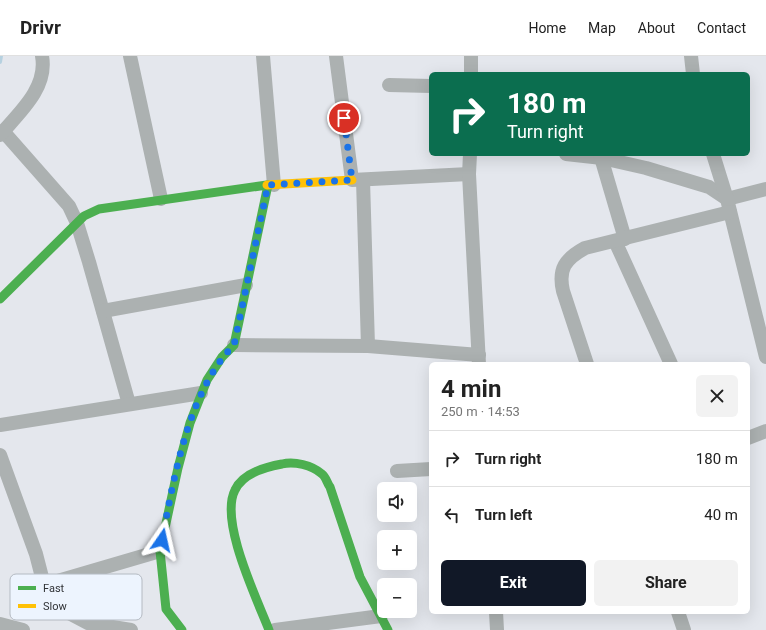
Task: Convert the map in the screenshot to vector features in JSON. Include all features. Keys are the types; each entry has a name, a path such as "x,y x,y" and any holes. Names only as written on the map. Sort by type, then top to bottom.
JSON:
{"street":[{"path":"42,56 43,72 41,81 24,108 2,133 69,206 77,223 129,404"},
{"path":"130,56 161,199"},
{"path":"182,630 166,608 162,593 160,551 178,468 190,423 201,393 222,357 234,345 246,285 271,185 263,56"},
{"path":"336,56 357,180 368,346"},
{"path":"471,56 471,72"},
{"path":"691,56 694,72"},
{"path":"388,85 429,86"},
{"path":"234,345 368,346 479,359 469,174 470,156"},
{"path":"670,362 620,240 601,156 708,187 729,206"},
{"path":"714,156 729,206 766,357"},
{"path":"0,299 84,216 106,206 271,185 469,174"},
{"path":"586,362 560,279 567,261 585,248 620,240 729,206 766,189"},
{"path":"103,312 246,285"},
{"path":"0,425 201,393"},
{"path":"750,437 766,431"},
{"path":"0,455 36,554 41,574"},
{"path":"269,630 234,534 230,510 234,491 243,478 274,465 291,463 308,466 322,474 330,487 360,577 377,609"},
{"path":"397,471 429,469"},
{"path":"82,574 160,551"},
{"path":"496,614 497,630"},
{"path":"679,614 684,630"},
{"path":"275,630 377,617"},
{"path":"382,618 388,630"},
{"path":"74,620 84,627 131,630"},
{"path":"0,624 23,630"}],"waterway":[{"path":"0,62 1,56"}],"traffic: fast":[{"path":"0,299 84,216 99,209 267,185"},
{"path":"182,630 166,609 160,551 178,468 190,423 207,380 222,357 234,345 268,185"},
{"path":"269,630 242,560 232,521 231,504 235,490 243,479 255,472 287,463 303,464 318,471 325,478 330,487 360,577 388,630"}],"traffic: slow":[{"path":"267,185 352,180"}],"route":[{"path":"162,540 178,468 190,423 201,393 207,380 222,357 234,345 268,185 352,180 344,118"}]}
